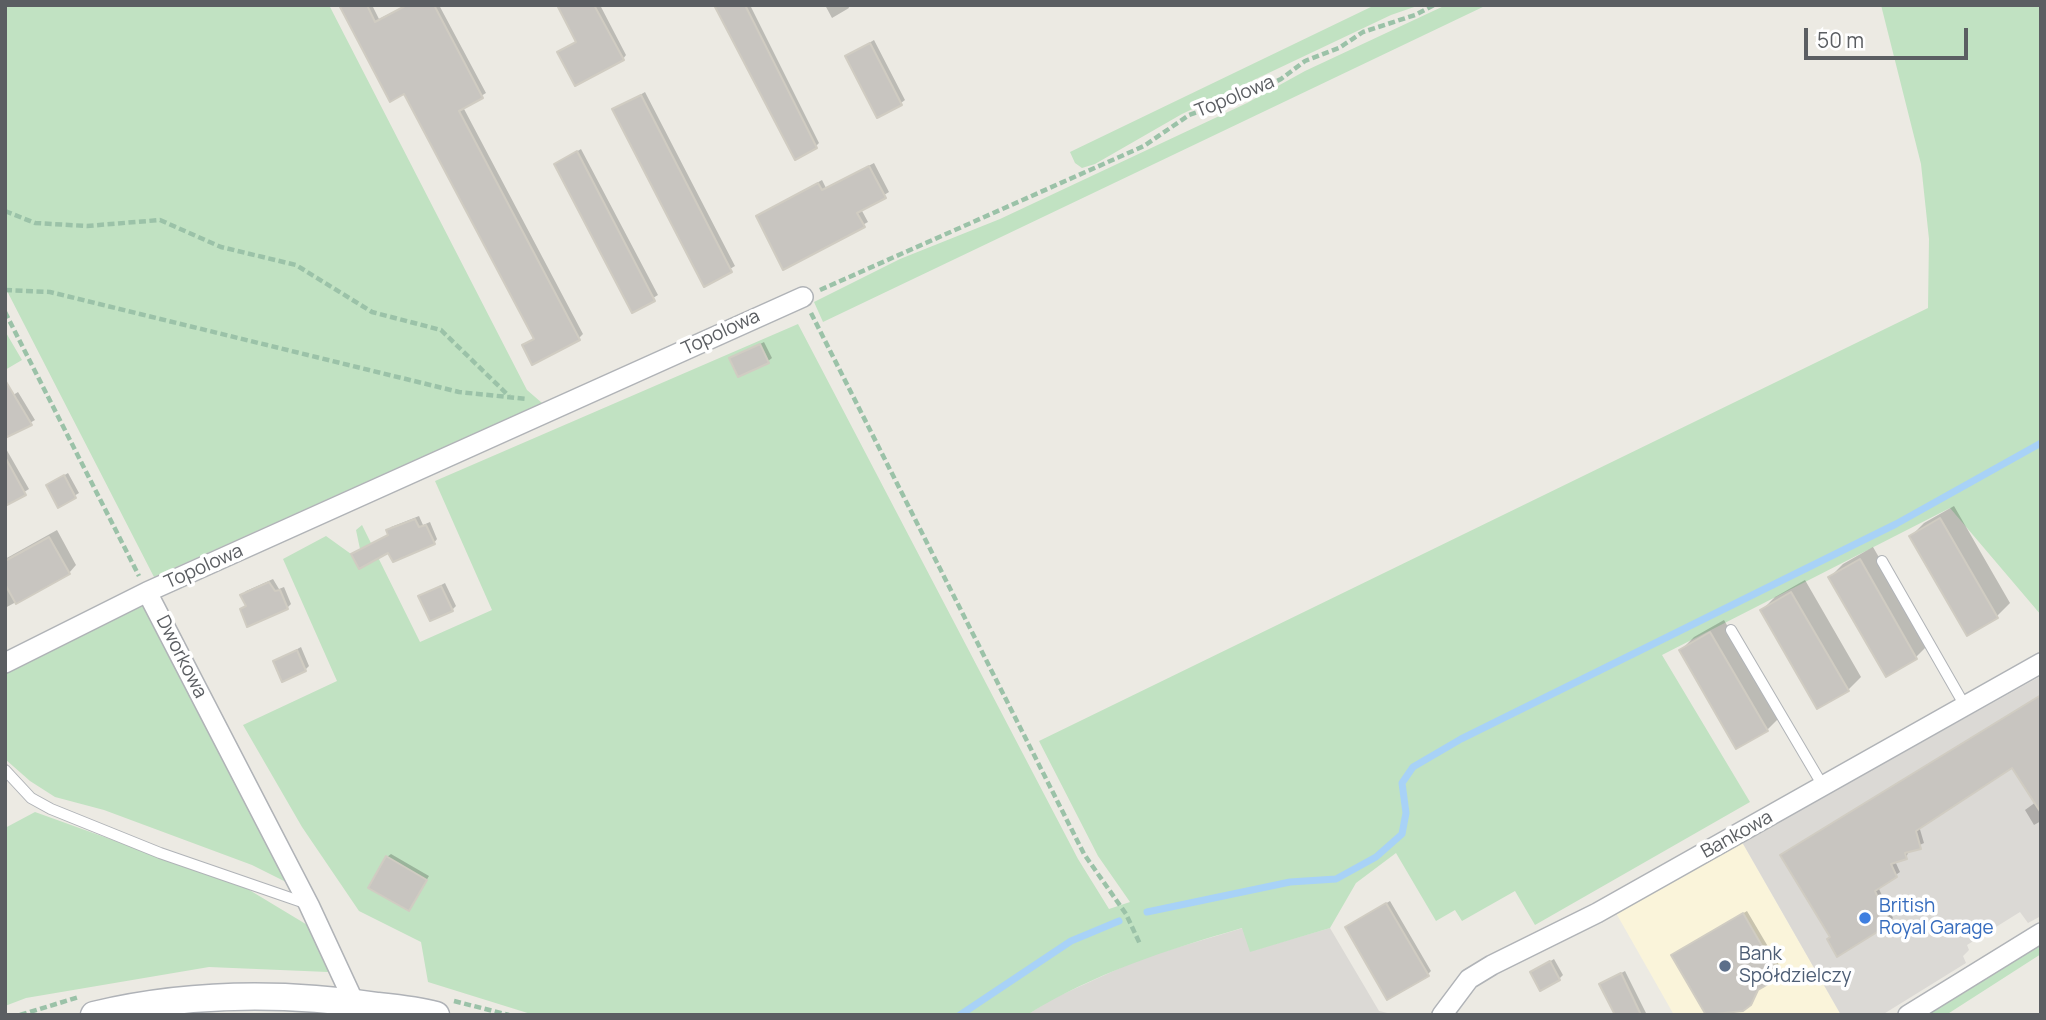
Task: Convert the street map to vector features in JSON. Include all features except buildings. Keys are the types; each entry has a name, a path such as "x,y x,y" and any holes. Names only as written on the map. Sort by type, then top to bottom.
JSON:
{"main road":[{"path":"94,1015 167,1001 229,997 354,1002 436,1015"}],"street":[{"name":"Topolowa","path":"5,663 147,592 803,297"},
{"name":"Dworkowa","path":"147,592 309,905 354,1002"},
{"name":"Bankowa","path":"1442,1015 1469,979 1492,965 1597,913 2041,663"},
{"path":"1909,1015 2041,933"}],"lane":[{"path":"1882,561 1965,706"},
{"path":"1731,630 1823,786"},
{"path":"5,770 31,798 51,809 160,853 309,905"}],"path":[{"name":"Topolowa","path":"803,297 1144,146 1189,115 1255,92 1282,79 1305,61 1339,48 1363,32 1415,15 1434,5"},
{"path":"5,211 35,223 74,226 159,220 221,247 296,265 372,312 441,330 510,397"},
{"path":"5,289 50,292 459,392 568,404"},
{"path":"803,297 1084,854 1126,914 1140,944"},
{"name":"Dworkowa","path":"5,312 147,592"}],"shaded area":[{"path":"2041,676 2041,916 2028,923 2020,912 1967,945 1969,950 1963,956 1966,963 1882,1015 1841,1015 1742,842"},
{"path":"1742,842 1841,1015 1674,1015 1616,913"},
{"path":"1243,928 1251,951 1330,928 1379,1011 1396,1015 1027,1015 1050,1000 1142,958"}],"green space":[{"path":"5,5 329,5 527,390 542,403 154,577 5,287"},
{"path":"1375,5 1420,5 1391,15 1182,114 1095,164 1082,168 1075,163 1070,152"},
{"path":"1446,5 1487,5 823,322 814,302 900,259 1000,219 1247,103 1305,71"},
{"path":"1881,5 2041,5 2041,615 1950,508 1662,655 1750,802 1535,925 1515,891 1462,921 1455,910 1436,921 1396,853 1356,883 1330,928 1250,952 1242,928 1159,954 1105,975 1027,1015 534,1015 428,982 421,942 359,911 302,827 243,725 337,681 283,559 326,536 351,554 360,549 356,530 362,525 420,642 492,610 435,481 798,324 1078,859 1109,909 1130,902 1098,856 1039,741 1928,308 1929,239 1921,164"},
{"path":"5,331 22,360 5,370"},
{"path":"142,604 290,884 252,865 104,810 55,797 30,781 5,759 5,673"},
{"path":"35,812 246,888 309,926 327,955 328,972 209,967 26,998 5,1006 5,828"},
{"path":"2041,941 2041,954 1946,1015 1924,1015"}],"waterway":[{"path":"1147,912 1290,882 1336,879 1376,857 1402,834 1406,813 1402,783 1413,767 1461,739 1896,524 2041,443"},
{"path":"960,1015 1071,941 1119,921"}],"place":[{"name":"British Royal Garage","path":"1865,918"},
{"name":"Bank Spółdzielczy","path":"1725,966"}]}
